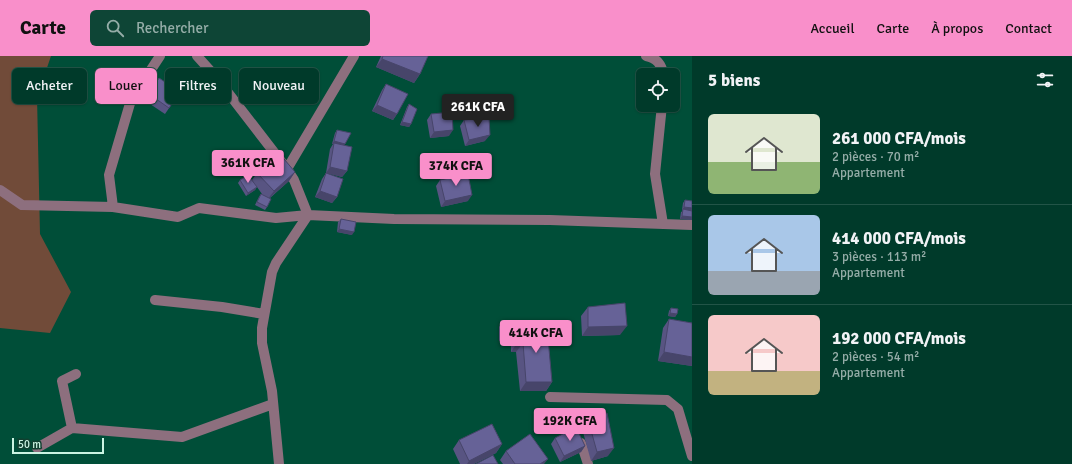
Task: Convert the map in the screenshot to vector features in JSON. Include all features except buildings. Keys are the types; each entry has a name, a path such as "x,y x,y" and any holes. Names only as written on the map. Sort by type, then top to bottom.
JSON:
{"street":[{"path":"113,207 109,175 131,100 160,56"},
{"path":"197,56 287,168 294,180 308,215"},
{"path":"287,168 354,56"},
{"path":"646,56 655,58 662,68"},
{"path":"661,112 655,174 663,224"},
{"path":"0,190 22,205 113,207 178,217 199,208 276,218 308,215 394,219 550,220 692,226"},
{"path":"279,464 273,404 262,343 264,314 272,272 276,263 308,215"},
{"path":"155,300 222,307 264,314"},
{"path":"72,428 62,381 76,374"},
{"path":"550,397 667,400 678,408 692,456"},
{"path":"38,448 72,428 182,437 273,404"},
{"path":"580,443 588,464"}],"shaded area":[{"path":"0,56 51,56 47,68 12,68 12,104 37,104 40,234 71,292 50,333 0,328"}]}
